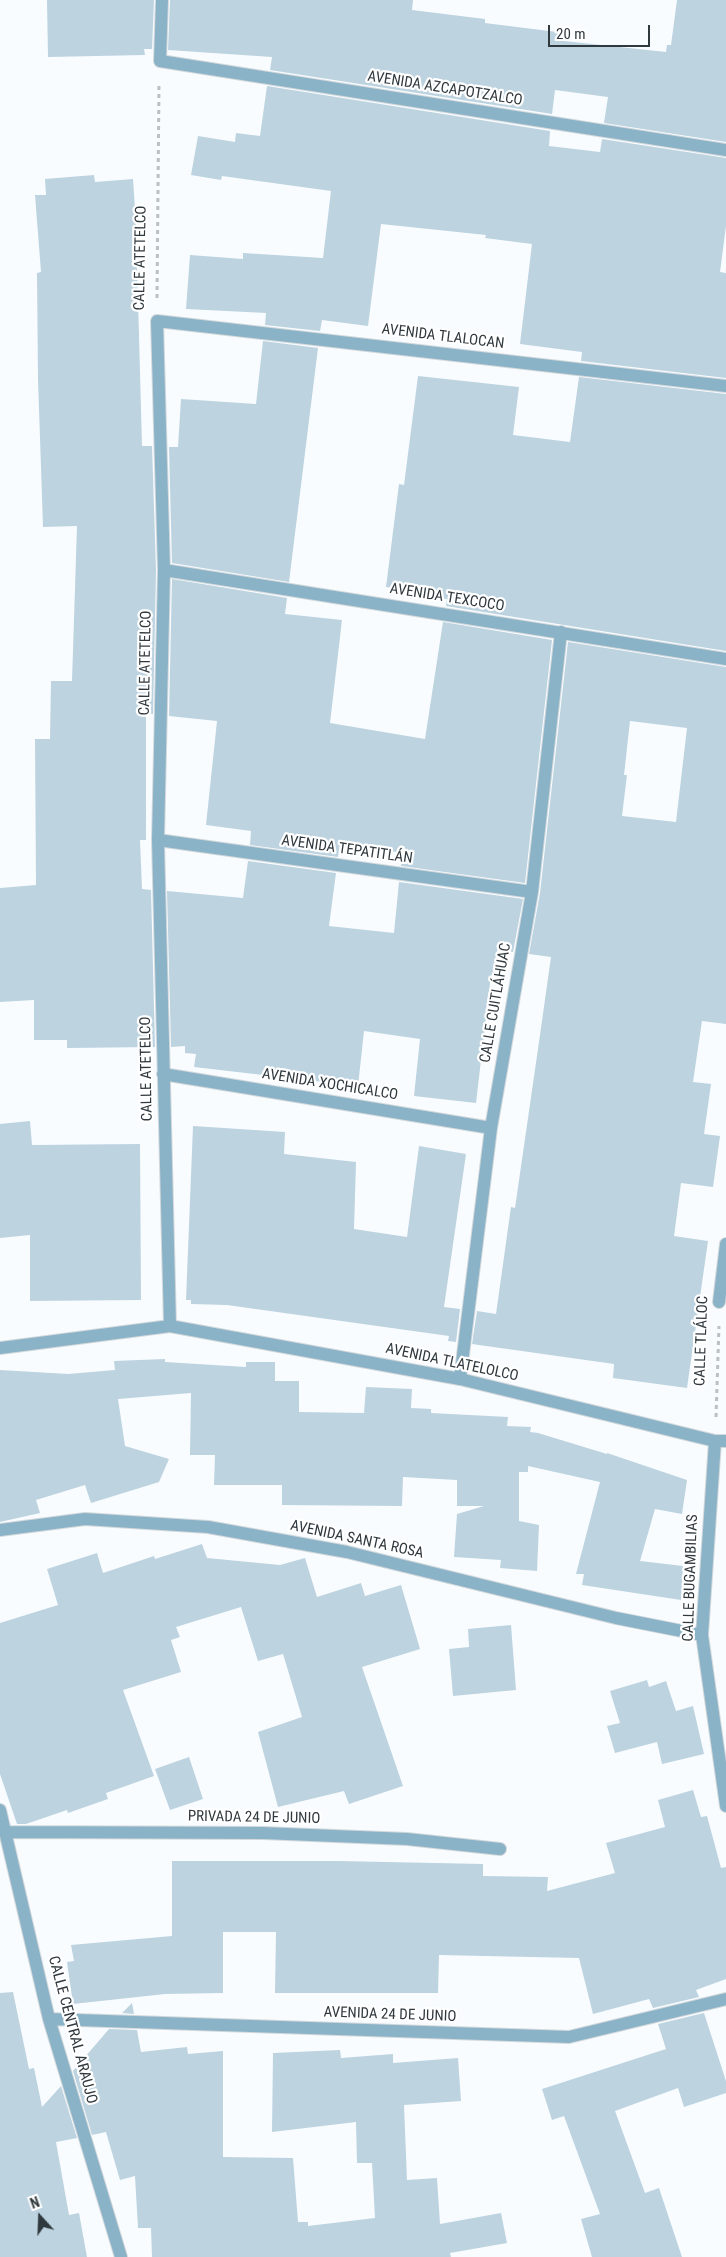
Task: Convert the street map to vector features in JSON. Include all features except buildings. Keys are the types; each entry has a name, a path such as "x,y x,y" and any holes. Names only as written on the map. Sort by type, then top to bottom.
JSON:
{"street":[{"path":"160,61 162,0"},
{"name":"AVENIDA AZCAPOTZALCO","path":"160,61 726,150"},
{"name":"AVENIDA TLALOCAN","path":"157,321 726,386"},
{"name":"CALLE ATETELCO","path":"157,321 164,570 158,840 170,1326"},
{"name":"AVENIDA TEXCOCO","path":"164,570 726,659"},
{"name":"CALLE CUITLÁHUAC","path":"460,1379 491,1128 532,892 561,632"},
{"name":"AVENIDA TEPATITLÁN","path":"158,840 532,892"},
{"name":"AVENIDA XOCHICALCO","path":"163,1074 491,1128"},
{"name":"CALLE TLÁLOC","path":"719,1302 726,1244"},
{"name":"AVENIDA TLATELOLCO","path":"0,1348 170,1326 460,1379 721,1441"},
{"name":"CALLE BUGAMBILIAS","path":"721,1441 702,1635 726,1806"},
{"name":"AVENIDA SANTA ROSA","path":"0,1530 85,1520 208,1527 347,1552 616,1618 702,1635"},
{"name":"CALLE CENTRAL ARAUJO","path":"0,1810 7,1832 49,2019 122,2257"},
{"name":"PRIVADA 24 DE JUNIO","path":"7,1832 263,1833 407,1839 500,1849"},
{"name":"AVENIDA 24 DE JUNIO","path":"49,2019 568,2037 726,1998"}],"path":[{"name":"CALLE ATETELCO","path":"157,321 160,61"},
{"name":"CALLE TLÁLOC","path":"719,1302 721,1441"}]}
